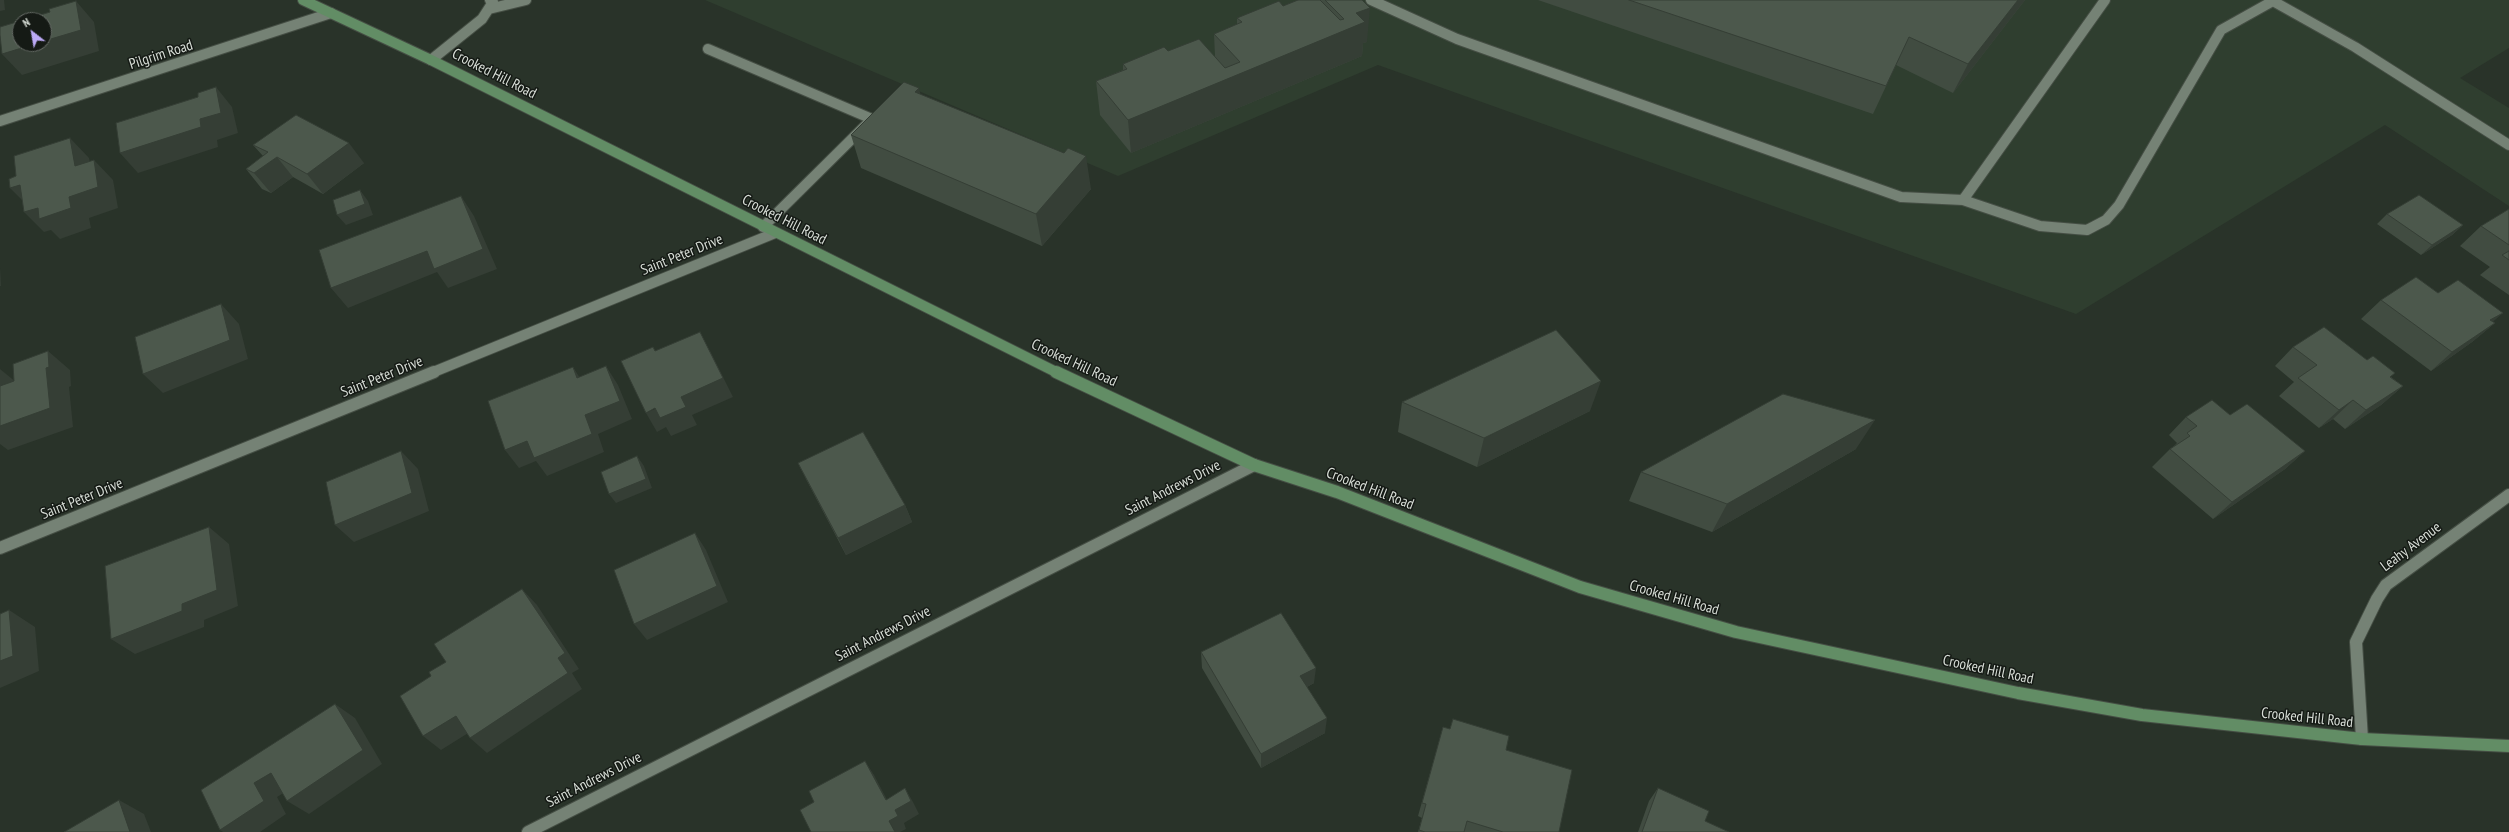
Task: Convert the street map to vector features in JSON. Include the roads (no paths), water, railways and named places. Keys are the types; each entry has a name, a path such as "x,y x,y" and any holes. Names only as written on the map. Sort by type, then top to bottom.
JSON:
{"main road":[{"name":"Crooked Hill Road","path":"303,0 431,60 989,340 1254,465 1337,492 1580,587 1736,632 2011,692 2142,715 2362,739 2509,746"}],"street":[{"path":"431,60 482,19 489,5 526,0"},
{"path":"1371,0 1456,40 1901,197 1963,200 2040,226 2087,230 2106,220 2119,205 2221,30 2272,1 2355,47 2509,145"},
{"path":"1963,200 1986,170 2105,0"},
{"name":"Pilgrim Road","path":"0,121 234,46 331,13"},
{"path":"708,49 872,119 763,227"},
{"name":"Saint Peter Drive","path":"0,548 775,233"},
{"name":"Saint Andrews Drive","path":"528,832 1254,465"},
{"name":"Leahy Avenue","path":"2362,739 2356,642 2377,599 2386,585 2509,495"}]}
